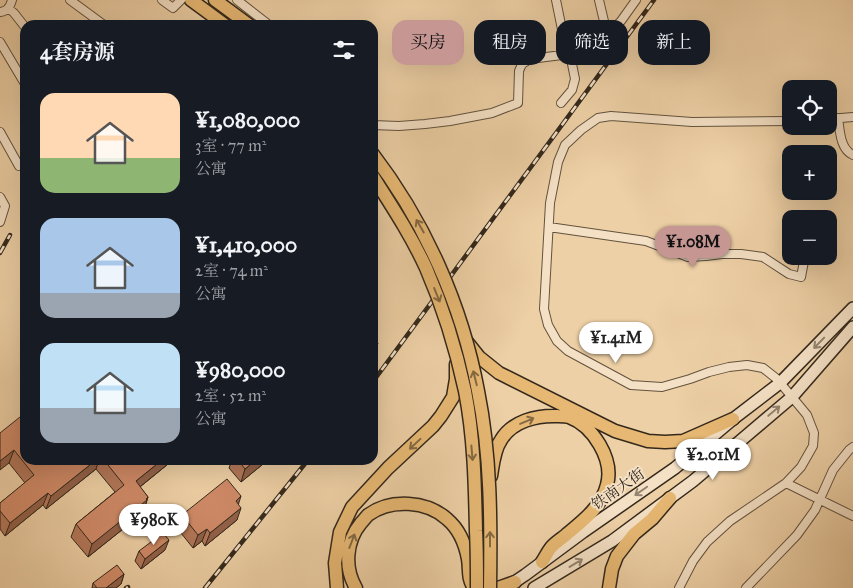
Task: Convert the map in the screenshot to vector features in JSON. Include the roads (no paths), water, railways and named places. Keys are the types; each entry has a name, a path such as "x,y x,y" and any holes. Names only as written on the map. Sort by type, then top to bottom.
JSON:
{"main road":[{"path":"191,0 217,20"},
{"path":"215,0 242,20"},
{"path":"378,161 403,196 425,234 467,342 481,408 488,471 491,535 490,588"},
{"path":"378,184 397,214 425,266 441,306 456,356 464,389 471,435 476,490 476,588"},
{"name":"铁南大街","path":"510,585 675,468 733,419 780,383 853,308"},
{"path":"534,588 612,541 693,481 792,396 853,328"},
{"path":"467,342 479,357 498,373 615,431 648,441 684,442 733,419"},
{"path":"337,588 335,563 340,532 352,507 378,478 433,426 441,416 453,397 456,379 456,356"},
{"path":"489,488 495,453 501,439 513,427 532,418 549,415 568,417 582,424 594,435 606,457 608,484 597,505 584,521 550,548 542,562"},
{"path":"609,588 612,568 617,556 634,534 652,519 670,498"},
{"path":"356,588 348,564 349,547 357,529 368,515 383,507 412,504 426,506 437,511 456,528 464,541 468,559 469,581 476,588"},
{"path":"498,588 510,585"}],"street":[{"path":"0,12 8,8 12,0"},
{"path":"70,0 97,20"},
{"path":"162,0 173,8 181,0"},
{"path":"237,0 263,20"},
{"path":"556,0 561,20"},
{"path":"599,0 604,20"},
{"path":"622,20 636,0"},
{"path":"8,8 20,21"},
{"path":"0,42 20,76"},
{"path":"378,125 425,124 492,113 518,103 519,71 522,64 530,59 556,56"},
{"path":"561,103 572,90 575,79 572,65"},
{"path":"679,588 693,561 707,542 730,521 786,484 801,467 813,446 814,433 807,415 780,383 763,368 747,365 729,367 662,387 631,385 568,351 557,341 548,325 544,310 550,204 558,162 565,145 598,118 611,116 692,122 782,120"},
{"path":"853,117 838,118 843,145 853,155"},
{"path":"0,132 19,166"},
{"path":"0,198 5,206 0,222"},
{"path":"549,226 646,241 688,257 722,254 763,257 789,274 801,277 803,265"},
{"path":"746,588 797,535 815,510 834,470 853,447"},
{"path":"786,484 853,516"}],"railway":[{"path":"378,375 654,0"},
{"path":"0,253 10,235"},
{"path":"205,588 304,465"}]}
